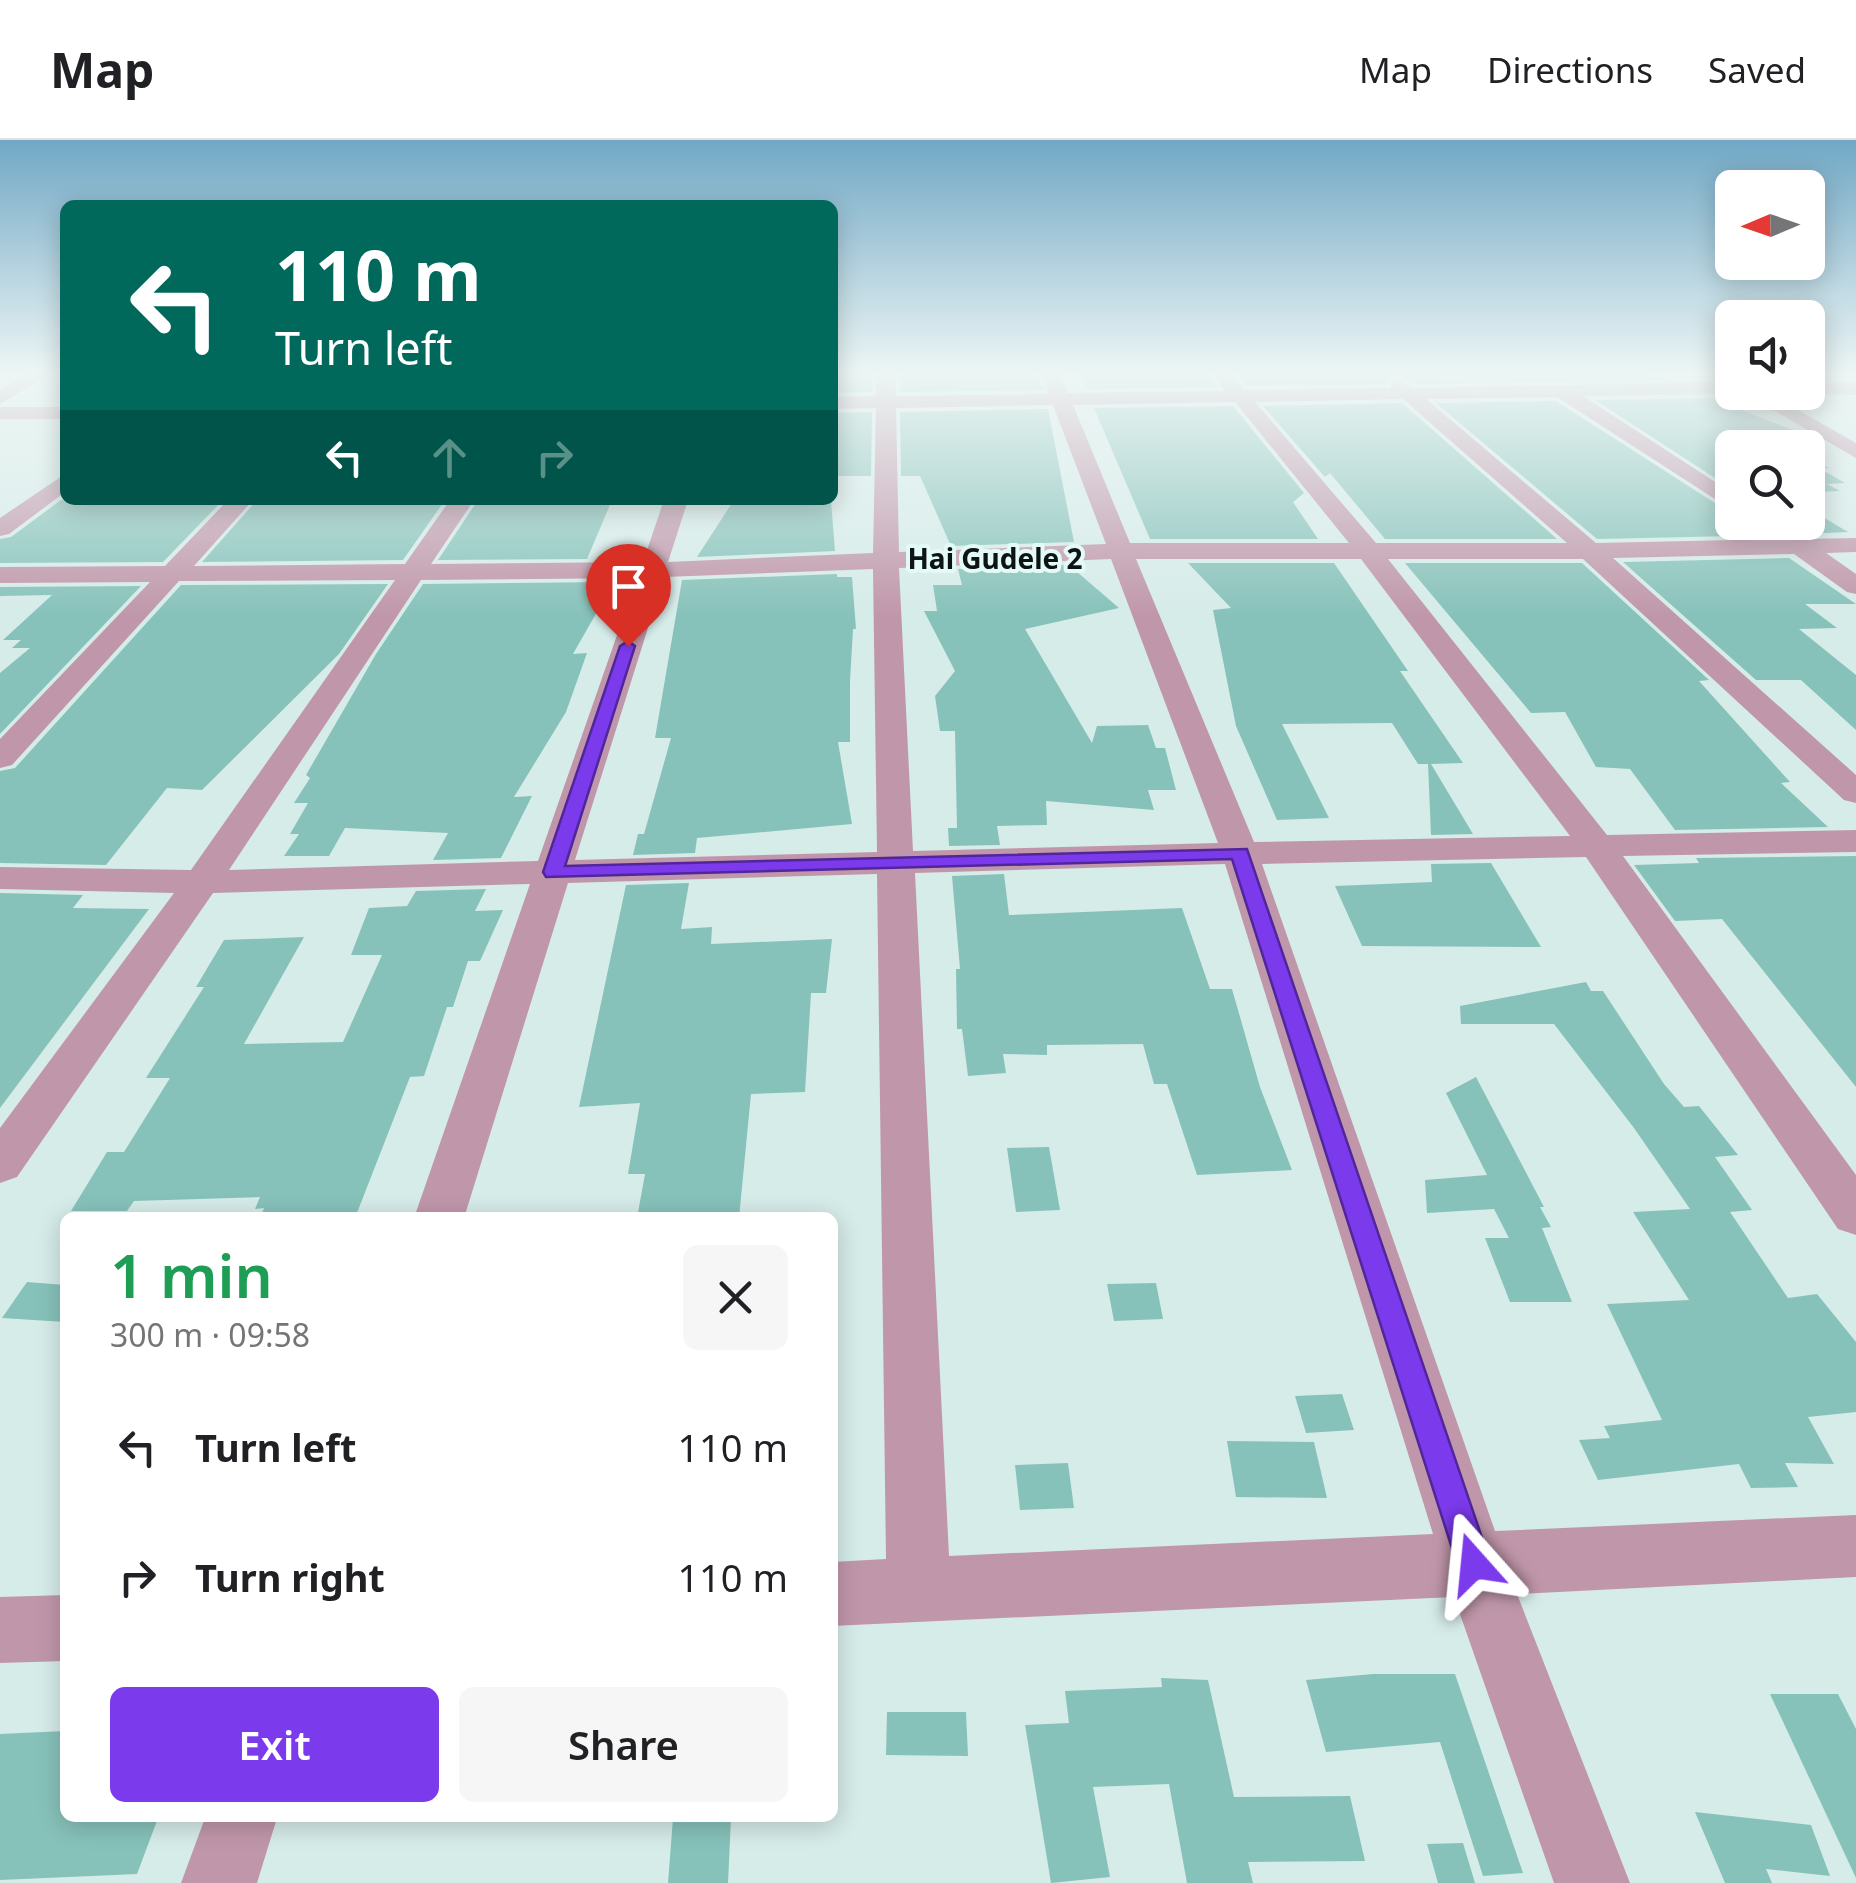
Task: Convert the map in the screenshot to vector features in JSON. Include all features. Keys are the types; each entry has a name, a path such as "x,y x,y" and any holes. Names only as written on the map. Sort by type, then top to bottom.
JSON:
{"street":[{"path":"886,453 886,562 919,1590"},
{"path":"1083,453 1240,853 1474,1564 1592,1883"},
{"path":"1286,453 1367,549 1598,848 1856,1214"},
{"path":"1476,453 1856,793"},
{"path":"1657,453 1715,491"},
{"path":"0,528 60,484"},
{"path":"0,758 235,505"},
{"path":"0,1164 202,882 459,505"},
{"path":"441,1212 674,505"},
{"path":"1791,540 1856,586"},
{"path":"0,576 652,570 1123,552 1590,552 1856,544"},
{"path":"0,878 202,882 1240,853 1856,841"},
{"path":"838,1594 1856,1546"},
{"path":"0,1630 60,1628"},
{"path":"219,1883 240,1822"}],"building":[{"path":"838,453 871,453 871,476 838,476"},
{"path":"901,453 1057,453 1074,542 951,546 920,476 901,476"},
{"path":"1113,453 1272,453 1304,493 1293,502 1318,539 1150,539"},
{"path":"1304,453 1459,453 1557,539 1385,539 1330,473 1325,477"},
{"path":"1496,453 1638,453 1715,503 1715,536 1597,539"},
{"path":"1677,453 1715,453 1715,478"},
{"path":"1825,471 1845,483 1827,484 1840,491 1825,491"},
{"path":"60,501 60,505 218,505 163,562 0,563 0,539 11,537"},
{"path":"253,505 442,505 403,560 202,562"},
{"path":"475,505 610,505 587,559 438,560"},
{"path":"731,505 831,505 835,551 697,557"},
{"path":"1825,518 1848,532 1825,533"},
{"path":"1789,558 1856,604 1805,604 1837,628 1799,629 1856,675 1856,730 1801,680 1756,680 1623,562"},
{"path":"1188,563 1334,563 1408,671 1400,671 1463,763 1431,764 1473,834 1431,835 1428,764 1418,764 1392,723 1282,724 1329,818 1277,820 1236,726 1213,610 1231,608"},
{"path":"1405,563 1582,563 1709,680 1699,681 1790,782 1781,783 1828,827 1675,830 1630,769 1596,767 1565,712 1531,713"},
{"path":"1069,565 1119,608 1025,629 1092,743 1097,726 1148,725 1156,748 1165,748 1176,790 1148,790 1154,810 1046,801 1047,825 997,826 1000,845 949,846 948,828 957,828 955,731 940,731 935,696 955,671 924,611 937,611 933,585 962,585 958,569"},
{"path":"837,574 852,577 856,629 850,681 850,742 838,742 852,824 697,838 695,853 633,855 638,834 644,834 671,738 655,738 682,580"},
{"path":"614,582 573,654 587,653 566,712 514,797 532,796 501,858 433,860 448,833 345,828 329,856 284,856 299,834 290,834 308,803 294,803 310,778 306,775 376,654 423,584"},
{"path":"388,584 339,654 202,790 167,788 106,865 0,863 0,771 15,768 181,585"},
{"path":"141,586 0,734 0,673 30,648 12,648 21,640 3,640 52,595 0,596 0,587"},
{"path":"1856,856 1856,1087 1722,919 1675,921 1634,865 1699,863 1696,858"},
{"path":"1491,863 1541,947 1362,946 1335,886 1432,882 1431,864"},
{"path":"1004,874 1009,915 1182,908 1210,989 1232,989 1260,1087 1292,1170 1197,1175 1167,1084 1154,1084 1143,1044 1047,1045 1047,1055 1003,1054 1006,1073 968,1076 962,1029 957,1029 956,969 960,969 952,876"},
{"path":"689,883 681,929 712,927 711,944 832,939 826,993 811,993 805,1092 751,1094 740,1212 638,1212 645,1174 628,1174 640,1103 579,1107 626,885"},
{"path":"486,889 475,911 503,910 480,961 468,961 453,1007 447,1007 424,1076 410,1077 357,1212 262,1212 264,1208 255,1209 260,1197 134,1201 127,1211 71,1211 107,1152 124,1152 170,1078 146,1078 204,987 196,987 224,940 304,937 244,1044 343,1042 382,955 351,955 369,908 407,906 416,891"},
{"path":"0,893 83,895 73,908 149,909 0,1108"},
{"path":"1586,982 1591,991 1603,991 1664,1084 1684,1107 1699,1106 1738,1155 1715,1157 1752,1210 1730,1212 1788,1298 1817,1294 1856,1342 1856,1412 1808,1417 1834,1464 1785,1463 1798,1487 1751,1488 1739,1464 1598,1480 1579,1440 1610,1438 1604,1426 1662,1420 1607,1304 1689,1300 1633,1212 1690,1209 1554,1024 1461,1024 1460,1006"},
{"path":"1476,1077 1544,1207 1540,1207 1551,1227 1542,1228 1572,1302 1510,1302 1485,1238 1509,1238 1494,1209 1427,1213 1425,1180 1487,1175 1446,1093"},
{"path":"1049,1147 1060,1210 1016,1212 1007,1148"},
{"path":"27,1282 60,1285 60,1322 2,1318"},
{"path":"1156,1283 1163,1319 1114,1321 1107,1284"},
{"path":"1342,1394 1354,1430 1306,1433 1295,1396"},
{"path":"1227,1441 1314,1442 1327,1498 1236,1497"},
{"path":"1068,1463 1074,1508 1020,1510 1015,1465"},
{"path":"1373,1674 1455,1674 1523,1873 1483,1876 1440,1742 1326,1752 1306,1680"},
{"path":"1161,1678 1208,1680 1234,1797 1350,1796 1365,1861 1248,1862 1253,1883 1187,1883 1169,1784 1093,1787 1110,1877 1051,1883 1025,1725 1069,1723 1065,1691 1162,1687"},
{"path":"1770,1694 1838,1694 1856,1729 1856,1878"},
{"path":"887,1712 966,1712 968,1756 886,1755"},
{"path":"60,1731 60,1822 156,1822 137,1874 0,1880 0,1734"},
{"path":"1695,1812 1811,1825 1830,1876 1766,1869 1772,1883 1725,1883"},
{"path":"673,1822 731,1822 728,1883 668,1883"},
{"path":"1463,1843 1475,1883 1438,1883 1427,1844"}],"district":[{"name":"Hai Gudele 2","path":"995,559"}],"route":[{"path":"628,646 553,872 1240,853 1474,1564"}]}
